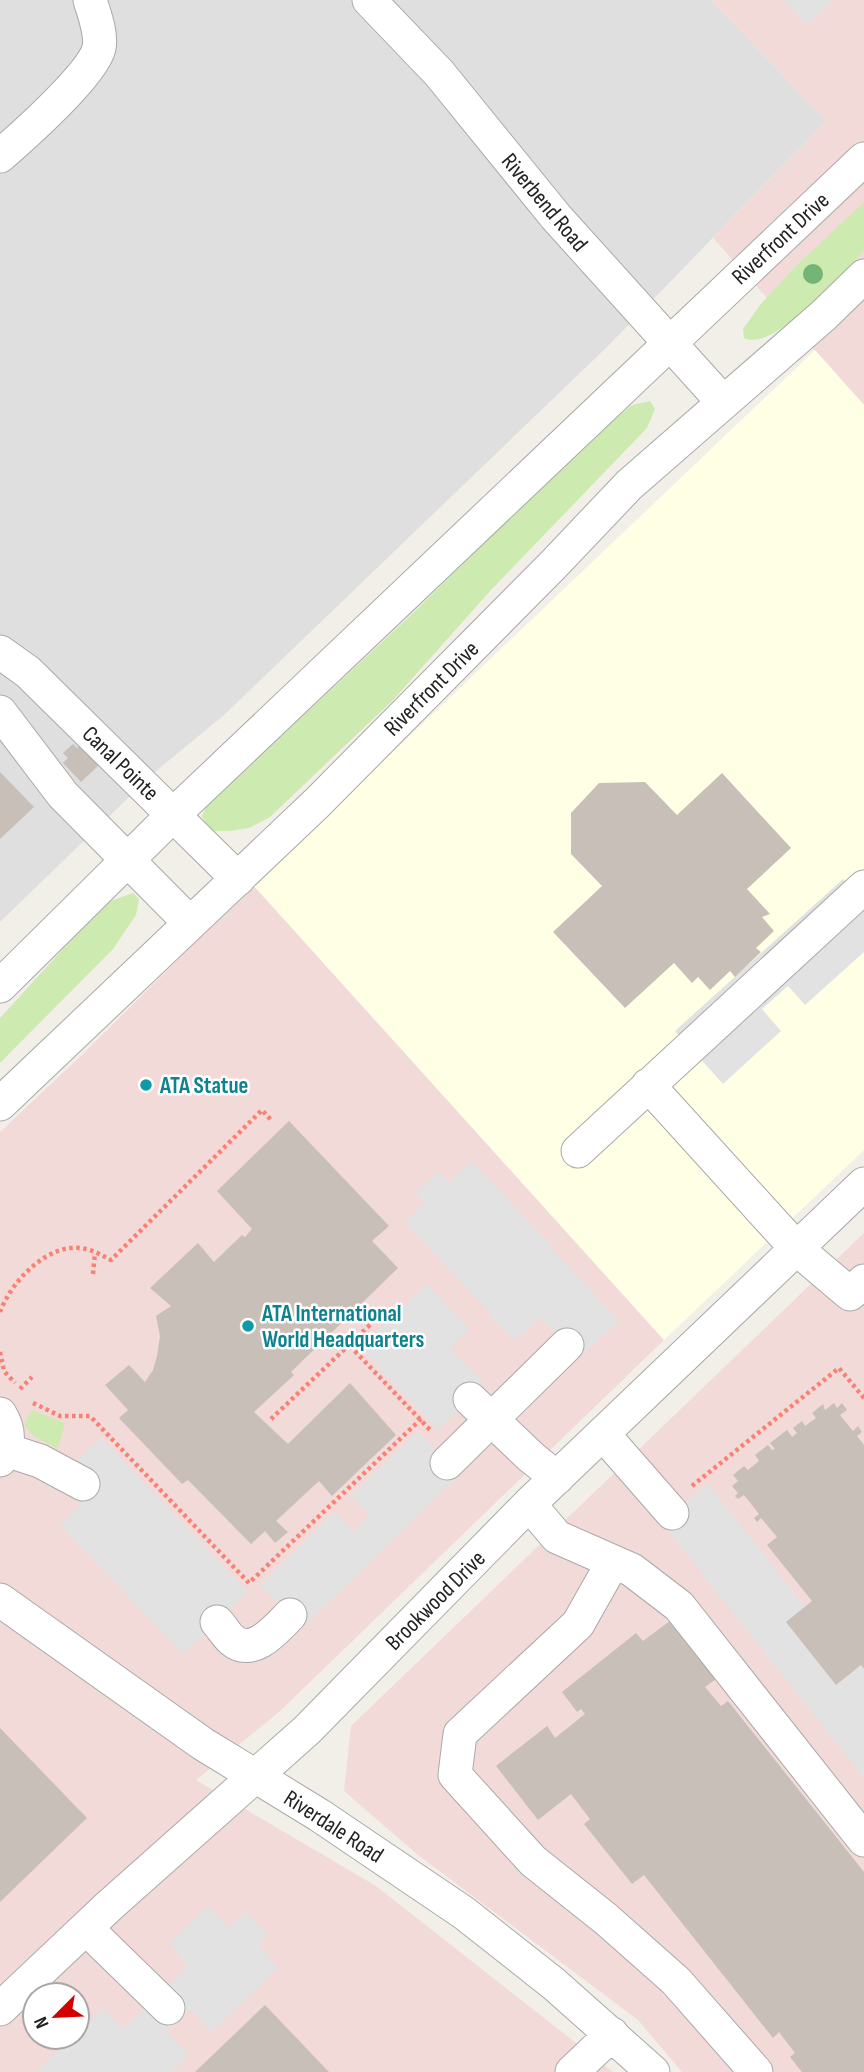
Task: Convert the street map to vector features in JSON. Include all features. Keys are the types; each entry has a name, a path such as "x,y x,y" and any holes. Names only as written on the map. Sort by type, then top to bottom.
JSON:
{"street":[{"path":"0,156 73,86 92,61 99,48 98,27 89,0"},
{"name":"Riverbend Road","path":"369,0 439,73 556,217 723,402"},
{"name":"Riverfront Drive","path":"0,986 174,814 864,159"},
{"name":"Riverfront Drive","path":"0,1104 317,803 545,574 629,485 824,315 864,276"},
{"name":"Canal Pointe","path":"0,652 28,672 238,879"},
{"path":"0,712 63,795 190,923"},
{"path":"578,1151 864,887"},
{"path":"648,1085 797,1249 850,1294 864,1281"},
{"name":"Brookwood Drive","path":"0,2009 86,1928 307,1730 529,1504 864,1184"},
{"path":"451,1459 481,1409 567,1345"},
{"path":"10,1401 8,1438 3,1455 40,1461 83,1484"},
{"path":"481,1409 557,1478"},
{"path":"603,1434 670,1510"},
{"path":"529,1504 557,1537 632,1570 679,1606 864,1840"},
{"path":"613,1562 578,1624 460,1734 455,1775 533,1861 606,1919 676,1981 756,2072"},
{"name":"Riverdale Road","path":"0,1600 203,1744 319,1815 464,1913 554,1984 653,2072"},
{"path":"217,1622 234,1642 248,1645 267,1639 289,1615"},
{"path":"86,1928 168,2008"},
{"path":"572,2072 612,2034"}],"path":[{"path":"0,1312 20,1276 61,1250 84,1248 111,1260 262,1110 272,1121"},
{"path":"93,1274 95,1253"},
{"path":"271,1419 371,1324"},
{"path":"349,1346 421,1419 451,1459"},
{"path":"0,1353 10,1401"},
{"path":"670,1510 839,1368 864,1398"},
{"path":"10,1401 32,1377"},
{"path":"10,1401 33,1404 60,1416 90,1416 249,1583 421,1419"}],"shaded area":[{"path":"0,0 712,0 826,121 608,346 224,715 155,772 0,922"},
{"path":"712,0 864,0 864,405 713,238 826,121"},
{"path":"784,0 834,0 807,25"},
{"path":"815,350 864,405 864,1150 664,1340 253,885"},
{"path":"843,879 864,902 864,952 805,1005 788,986 762,1009 781,1031 723,1084 675,1031"},
{"path":"253,885 664,1340 279,1712 196,1780 376,1886 613,2072 0,2072 0,1132 83,1054"},
{"path":"472,1161 619,1321 579,1358 541,1317 515,1341 405,1222 425,1203 416,1192 439,1171 449,1182"},
{"path":"864,1233 864,2072 682,2072 638,2020 418,1855 344,1791 351,1726"},
{"path":"427,1284 470,1329 450,1349 485,1385 438,1430 360,1347"},
{"path":"417,1431 460,1475 302,1628 260,1585 335,1512 354,1531 370,1515 351,1495"},
{"path":"101,1438 248,1592 183,1654 60,1524 82,1503 59,1479"},
{"path":"708,1484 805,1607 786,1623 836,1684 861,1665 864,1669 864,1778 661,1522"},
{"path":"208,1906 228,1927 246,1911 268,1935 258,1945 279,1968 211,2032 190,2009 167,2031 189,2055 171,2072 36,2072 58,2051 91,2051 91,2020 103,2008 123,2028 188,1966 169,1943"}],"green space":[{"path":"864,202 864,251 808,308 790,322 773,334 757,339 744,338 743,329 760,305 797,265"},
{"path":"650,401 655,409 647,428 491,590 394,699 270,817 249,828 231,831 214,831 207,827 202,816 206,807 412,614 599,431 632,405"},
{"path":"133,893 139,899 136,915 113,949 0,1063 0,1018 105,903"},
{"path":"32,1410 65,1423 58,1448 39,1439 27,1429 24,1424"}],"building":[{"path":"73,744 77,748 82,744 100,764 81,782 63,763 68,758 63,753"},
{"path":"0,772 34,807 0,839"},
{"path":"722,773 791,848 747,889 770,914 762,917 774,931 756,948 761,952 735,977 730,971 710,990 698,977 692,983 674,963 625,1008 553,932 602,886 571,854 571,813 599,783 645,782 677,815"},
{"name":"ATA International World Headquarters","path":"289,1121 389,1226 372,1241 398,1268 291,1372 294,1375 254,1412 288,1444 350,1383 396,1435 332,1496 319,1481 276,1521 288,1532 275,1543 265,1531 251,1544 188,1480 182,1484 119,1418 128,1410 105,1385 129,1365 145,1382 153,1370 160,1336 156,1316 171,1306 150,1288 198,1243 214,1262 252,1229 217,1191"},
{"path":"834,1403 837,1408 842,1403 847,1410 840,1415 853,1431 858,1426 862,1432 857,1436 864,1445 864,1669 861,1665 836,1685 786,1622 812,1601 767,1545 777,1537 761,1518 757,1522 754,1518 759,1514 744,1495 738,1499 735,1496 738,1493 732,1486 738,1481 733,1475 744,1466 748,1470 759,1461 755,1455 768,1445 772,1450 775,1449 770,1443 787,1430 792,1437 797,1433 793,1428 802,1421 805,1426 816,1418 812,1413 823,1404 825,1410"},
{"path":"674,1618 720,1676 705,1687 721,1706 728,1701 864,1872 864,2072 802,2072 790,2057 795,2053 779,2032 773,2038 644,1875 632,1884 584,1824 590,1819 571,1794 538,1820 496,1766 547,1726 555,1738 585,1714 581,1709 577,1712 562,1692 636,1633 643,1641"},
{"path":"0,1728 87,1818 0,1902"},
{"path":"265,2005 329,2072 195,2072"}],"place":[{"name":"ATA Statue","path":"146,1085"},
{"name":"ATA International World Headquarters","path":"248,1326"}]}
